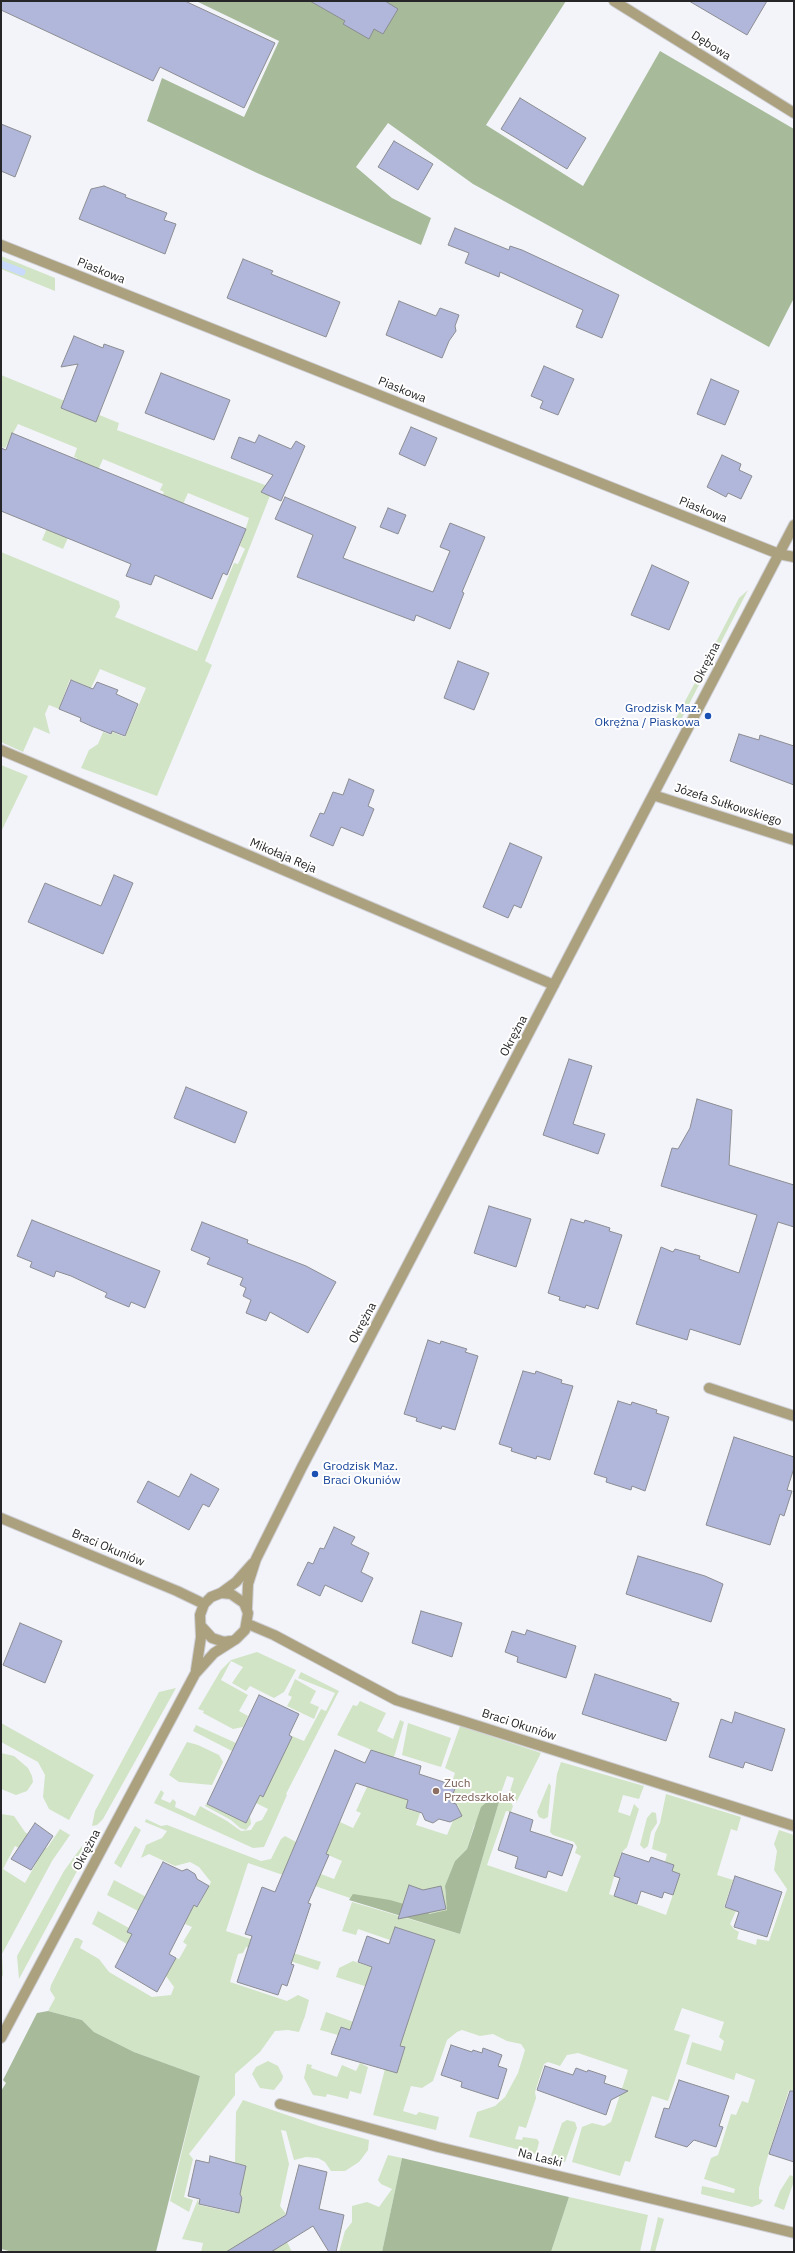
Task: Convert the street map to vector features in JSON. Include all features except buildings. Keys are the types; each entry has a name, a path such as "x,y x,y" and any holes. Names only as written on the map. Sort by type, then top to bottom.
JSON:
{"street":[{"name":"Dębowa","path":"614,1 794,113"},
{"name":"Piaskowa","path":"1,245 779,554 794,557"},
{"name":"Okrężna","path":"1,2037 195,1674 208,1658 230,1641 241,1635 248,1624 248,1584 256,1559 794,525"},
{"name":"Mikołaja Reja","path":"1,750 554,985"},
{"name":"Józefa Sułkowskiego","path":"653,795 794,840"},
{"path":"709,1388 794,1416"},
{"name":"Braci Okuniów","path":"1,1518 204,1604"},
{"name":"Okrężna","path":"195,1674 200,1649 200,1615 204,1604 211,1597 221,1593 236,1582 256,1559"},
{"path":"221,1593 236,1596 247,1608"},
{"name":"Braci Okuniów","path":"248,1624 274,1635 396,1700 794,1826"},
{"path":"201,1626 212,1638 224,1642 230,1641"},
{"name":"Na Laski","path":"280,2104 431,2145 794,2233"}],"green space":[{"path":"196,1 566,1 486,125 583,186 660,51 794,129 794,298 769,347 473,184 388,123 356,167 392,198 431,218 421,245 257,173 147,121 162,78 244,117 279,41"},
{"path":"1,256 55,278 55,291 1,269"},
{"path":"1,375 119,423 117,430 273,488 205,661 212,665 157,796 81,768 89,750 98,744 103,732 111,735 112,732 125,737 146,688 100,669 91,688 70,679 59,709 49,705 45,714 50,734 34,727 23,752 1,742 1,552 119,601 120,607 115,617 197,651 234,563 238,564 245,549 240,546 249,518 188,493 176,520 156,511 164,492 160,490 163,484 103,459 63,549 42,540 77,458 74,457 77,448 18,424 5,448 1,447"},
{"path":"748,590 718,648 713,648 739,598"},
{"path":"705,664 708,667 676,730 676,718"},
{"path":"1,765 28,776 1,832"},
{"path":"257,1652 296,1670 284,1692 274,1698 250,1686 246,1691 232,1683 243,1667 231,1661 221,1680 248,1695 239,1711 248,1716 243,1727 233,1729 203,1713 204,1711 198,1709 221,1670 231,1660"},
{"path":"301,1672 339,1691 286,1794 287,1795 264,1847 253,1848 154,1803 161,1790 164,1793 161,1799 170,1803 173,1799 176,1802 175,1807 195,1816 200,1806 227,1821 241,1831 251,1830 256,1822 262,1820 268,1809 256,1803 260,1795 263,1796 292,1736 304,1741 321,1709 326,1711 335,1693 298,1678"},
{"path":"295,1679 316,1691 310,1703 319,1707 314,1719 287,1706 292,1697 288,1695"},
{"path":"176,1688 103,1819 97,1825 92,1826 95,1811 159,1692"},
{"path":"360,1701 386,1713 377,1731 393,1739 400,1720 404,1722 395,1754 387,1773 383,1772 378,1790 408,1800 406,1809 420,1813 416,1825 447,1835 453,1821 457,1818 460,1811 458,1805 451,1802 456,1786 451,1785 455,1773 445,1768 460,1726 541,1753 516,1803 510,1791 514,1778 507,1776 501,1793 507,1796 513,1806 511,1812 506,1811 487,1865 567,1892 581,1856 575,1853 577,1847 574,1842 553,1835 550,1832 557,1774 561,1762 644,1786 639,1799 623,1795 618,1812 630,1816 634,1804 639,1809 627,1847 621,1853 609,1894 666,1915 680,1874 672,1871 674,1865 665,1862 667,1854 652,1849 655,1833 660,1823 666,1794 741,1817 737,1831 731,1829 717,1875 733,1880 724,1907 736,1911 730,1924 739,1932 737,1939 756,1945 757,1939 769,1941 787,1889 774,1870 777,1851 774,1844 779,1830 794,1835 794,2091 789,2090 767,2159 759,2188 759,2199 763,2200 760,2204 752,2207 701,2194 702,2186 734,2193 735,2189 704,2179 711,2158 718,2155 731,2114 736,2115 742,2101 748,2103 755,2080 736,2073 734,2080 686,2064 692,2042 721,2051 724,2041 719,2037 724,2022 682,2008 674,2030 690,2035 668,2101 652,2096 630,2162 625,2161 620,2176 572,2162 582,2127 592,2123 604,2126 611,2122 628,2070 578,2053 567,2055 560,2066 548,2062 544,2064 535,2092 536,2098 526,2128 519,2126 515,2139 522,2140 523,2137 537,2139 539,2142 536,2154 469,2137 477,2112 495,2106 505,2097 518,2073 525,2050 521,2044 507,2041 493,2034 480,2036 462,2030 457,2032 447,2040 433,2081 422,2088 411,2086 403,2111 416,2115 419,2112 439,2117 436,2130 373,2115 385,2069 397,2073 405,2048 400,2046 435,1940 395,1927 390,1940 358,1929 356,1935 342,1931 352,1902 460,1934 499,1802 474,1826 467,1849 455,1861 445,1890 448,1910 429,1914 350,1898 248,1863 226,1931 321,1962 318,1970 246,1947 243,1953 238,1954 230,1982 287,2001 298,1995 309,2000 305,2016 299,2032 288,2030 275,2031 260,2052 235,2074 235,2095 189,2154 193,2159 184,2197 193,2200 189,2212 170,2201 200,2076 134,2052 94,2032 82,2020 48,2011 55,1998 50,1990 51,1985 75,1938 78,1938 83,1941 80,1948 99,1959 109,1972 152,1997 171,1995 174,1987 166,1976 176,1958 179,1959 187,1945 183,1942 192,1927 185,1924 187,1919 181,1916 188,1902 198,1907 211,1882 199,1867 190,1862 175,1866 149,1854 141,1858 146,1845 162,1838 167,1831 145,1822 146,1819 161,1826 167,1825 261,1861 271,1859 281,1839 285,1836 296,1842 288,1862 320,1876 321,1874 334,1879 342,1861 326,1854 340,1822 353,1828 361,1813 356,1811 378,1763 374,1751 337,1735 353,1705 357,1706"},
{"path":"1,1723 94,1775 69,1820 49,1809 43,1797 45,1775 38,1762 1,1742"},
{"path":"408,1723 451,1738 441,1767 402,1755"},
{"path":"196,1725 236,1743 232,1751 193,1731"},
{"path":"187,1742 198,1745 219,1755 223,1762 212,1785 179,1782 169,1775"},
{"path":"1,1753 14,1756 28,1768 33,1782 27,1791 16,1795 1,1789"},
{"path":"549,1783 551,1786 548,1817 544,1819 539,1817 537,1812"},
{"path":"489,1800 499,1802 460,1934 349,1900 353,1894 390,1900 421,1909 427,1909 429,1914 447,1910 445,1886 455,1861 467,1849 481,1807"},
{"path":"206,1804 246,1823 250,1816 251,1824 246,1830 240,1828 231,1820 205,1806"},
{"path":"652,1812 656,1813 657,1823 651,1832 648,1846 644,1849 640,1845 647,1818"},
{"path":"1,1814 14,1816 25,1832 47,1848 60,1829 70,1835 52,1861 2,1954 3,1975 1,1979","holes":["15,1846 39,1858 25,1883 3,1869"]},
{"path":"135,1826 141,1830 121,1868 114,1863"},
{"path":"82,1846 83,1860 19,1979 17,1956 64,1871"},
{"path":"114,1880 152,1900 144,1914 107,1895"},
{"path":"98,1911 129,1928 127,1932 139,1938 134,1948 92,1924"},
{"path":"353,1961 380,1970 374,1989 336,1977 339,1968"},
{"path":"48,2011 82,2020 94,2032 134,2052 200,2076 156,2252 13,2252 1,2249 1,2091 6,2083 3,2080 37,2013"},
{"path":"326,2012 362,2025 359,2033 340,2027 338,2035 320,2030"},
{"path":"268,2061 278,2066 283,2076 282,2080 274,2090 260,2088 252,2074 256,2067"},
{"path":"360,2063 368,2067 361,2094 350,2091 348,2099 327,2094 326,2097 313,2095 304,2078 307,2064 312,2065 311,2068 337,2077 342,2065 356,2071"},
{"path":"243,2100 319,2126 369,2140 368,2150 359,2162 345,2171 331,2171 325,2162 318,2158 306,2157 294,2160 286,2131 281,2130 289,2164 280,2206 286,2214 266,2228 278,2248 287,2242 292,2252 201,2252 203,2243 182,2239 198,2199 199,2205 235,2213 237,2206 241,2203 243,2198 240,2194 246,2166 235,2163 236,2112"},
{"path":"567,2120 575,2122 577,2128 565,2162 550,2158 562,2123"},
{"path":"388,2155 402,2158 382,2252 339,2252 345,2231 352,2222 352,2206 367,2202 379,2207 392,2189 381,2184 378,2180"},
{"path":"402,2158 569,2197 551,2252 382,2252"},
{"path":"790,2175 794,2177 794,2181 784,2210 774,2206 780,2191"},
{"path":"569,2197 648,2215 640,2252 551,2252"},
{"path":"658,2217 664,2219 655,2252 650,2252"}],"waterway":[{"path":"1,264 22,272"}],"place":[{"name":"Grodzisk Maz. Okrężna / Piaskowa","path":"708,716"},
{"name":"Grodzisk Maz. Braci Okuniów","path":"315,1474"},
{"name":"Zuch Przedszkolak","path":"436,1791"}]}
